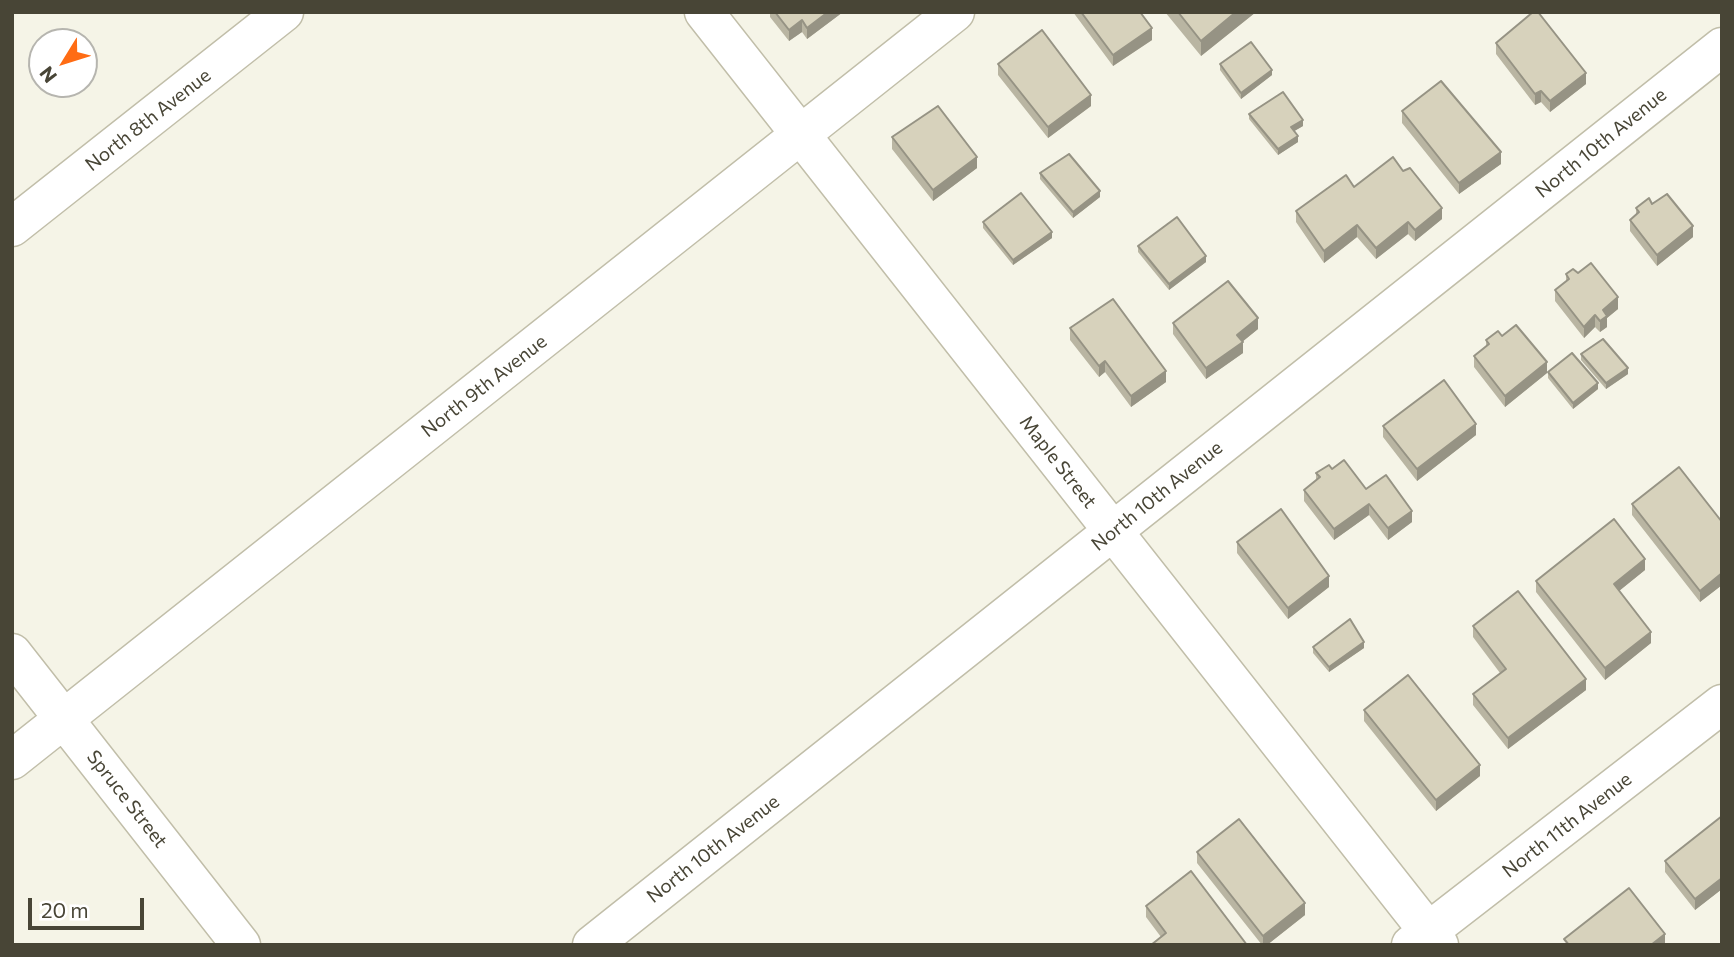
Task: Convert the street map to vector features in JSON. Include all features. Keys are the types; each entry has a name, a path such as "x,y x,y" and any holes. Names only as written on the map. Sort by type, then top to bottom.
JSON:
{"street":[{"name":"North 8th Avenue","path":"12,227 284,12"},
{"name":"Maple Street","path":"704,12 1113,532 1426,940"},
{"name":"North 9th Avenue","path":"12,760 955,12"},
{"name":"North 10th Avenue","path":"592,945 1722,47"},
{"name":"Spruce Street","path":"12,653 241,945"},
{"name":"North 11th Avenue","path":"1426,940 1722,704"}],"building":[{"path":"775,12 828,12 807,28 802,20 789,30"},
{"path":"1081,12 1140,12 1152,28 1113,55"},
{"path":"1178,12 1236,12 1201,41"},
{"path":"1533,12 1538,12 1586,73 1550,101 1541,91 1535,94 1496,43"},
{"path":"1042,30 1091,95 1048,127 998,64"},
{"path":"1251,42 1272,70 1241,93 1220,64"},
{"path":"1441,81 1501,152 1459,183 1402,111"},
{"path":"1283,92 1303,120 1291,127 1298,136 1278,149 1249,114"},
{"path":"938,106 977,157 933,190 892,137"},
{"path":"1069,154 1100,191 1073,212 1040,173"},
{"path":"1393,157 1403,171 1410,168 1442,208 1415,230 1408,222 1376,248 1357,225 1324,251 1296,211 1346,175 1354,187"},
{"path":"1021,193 1052,232 1013,260 983,222"},
{"path":"1667,194 1693,226 1657,255 1630,220 1639,212 1636,208 1649,198 1652,204"},
{"path":"1177,217 1206,256 1169,284 1138,246"},
{"path":"1591,263 1618,297 1603,310 1607,316 1600,321 1595,315 1584,327 1555,290 1569,279 1566,274 1573,269 1578,273"},
{"path":"1228,281 1258,318 1237,335 1243,342 1206,368 1173,323"},
{"path":"1113,299 1166,371 1131,396 1105,361 1099,366 1070,328"},
{"path":"1516,325 1547,362 1505,396 1474,356 1489,344 1486,340 1498,331 1502,336"},
{"path":"1603,339 1628,368 1606,383 1581,354"},
{"path":"1572,353 1598,383 1573,403 1548,372"},
{"path":"1444,380 1476,424 1417,469 1383,426"},
{"path":"1344,460 1366,489 1386,475 1412,511 1388,528 1369,504 1334,529 1304,490 1320,477 1316,473 1329,465 1332,469"},
{"path":"1679,467 1722,522 1722,573 1700,591 1632,504"},
{"path":"1281,509 1329,576 1288,608 1237,542"},
{"path":"1614,519 1645,559 1614,584 1651,632 1605,668 1536,581"},
{"path":"1518,591 1586,679 1508,738 1473,694 1506,669 1473,626"},
{"path":"1350,619 1364,642 1329,667 1313,647"},
{"path":"1408,675 1480,765 1436,800 1364,710"},
{"path":"1722,816 1722,878 1695,899 1665,861"},
{"path":"1239,819 1305,903 1263,936 1197,852"},
{"path":"1191,871 1247,945 1151,945 1166,933 1146,906"},
{"path":"1629,888 1665,934 1651,945 1569,945 1564,939"}]}
